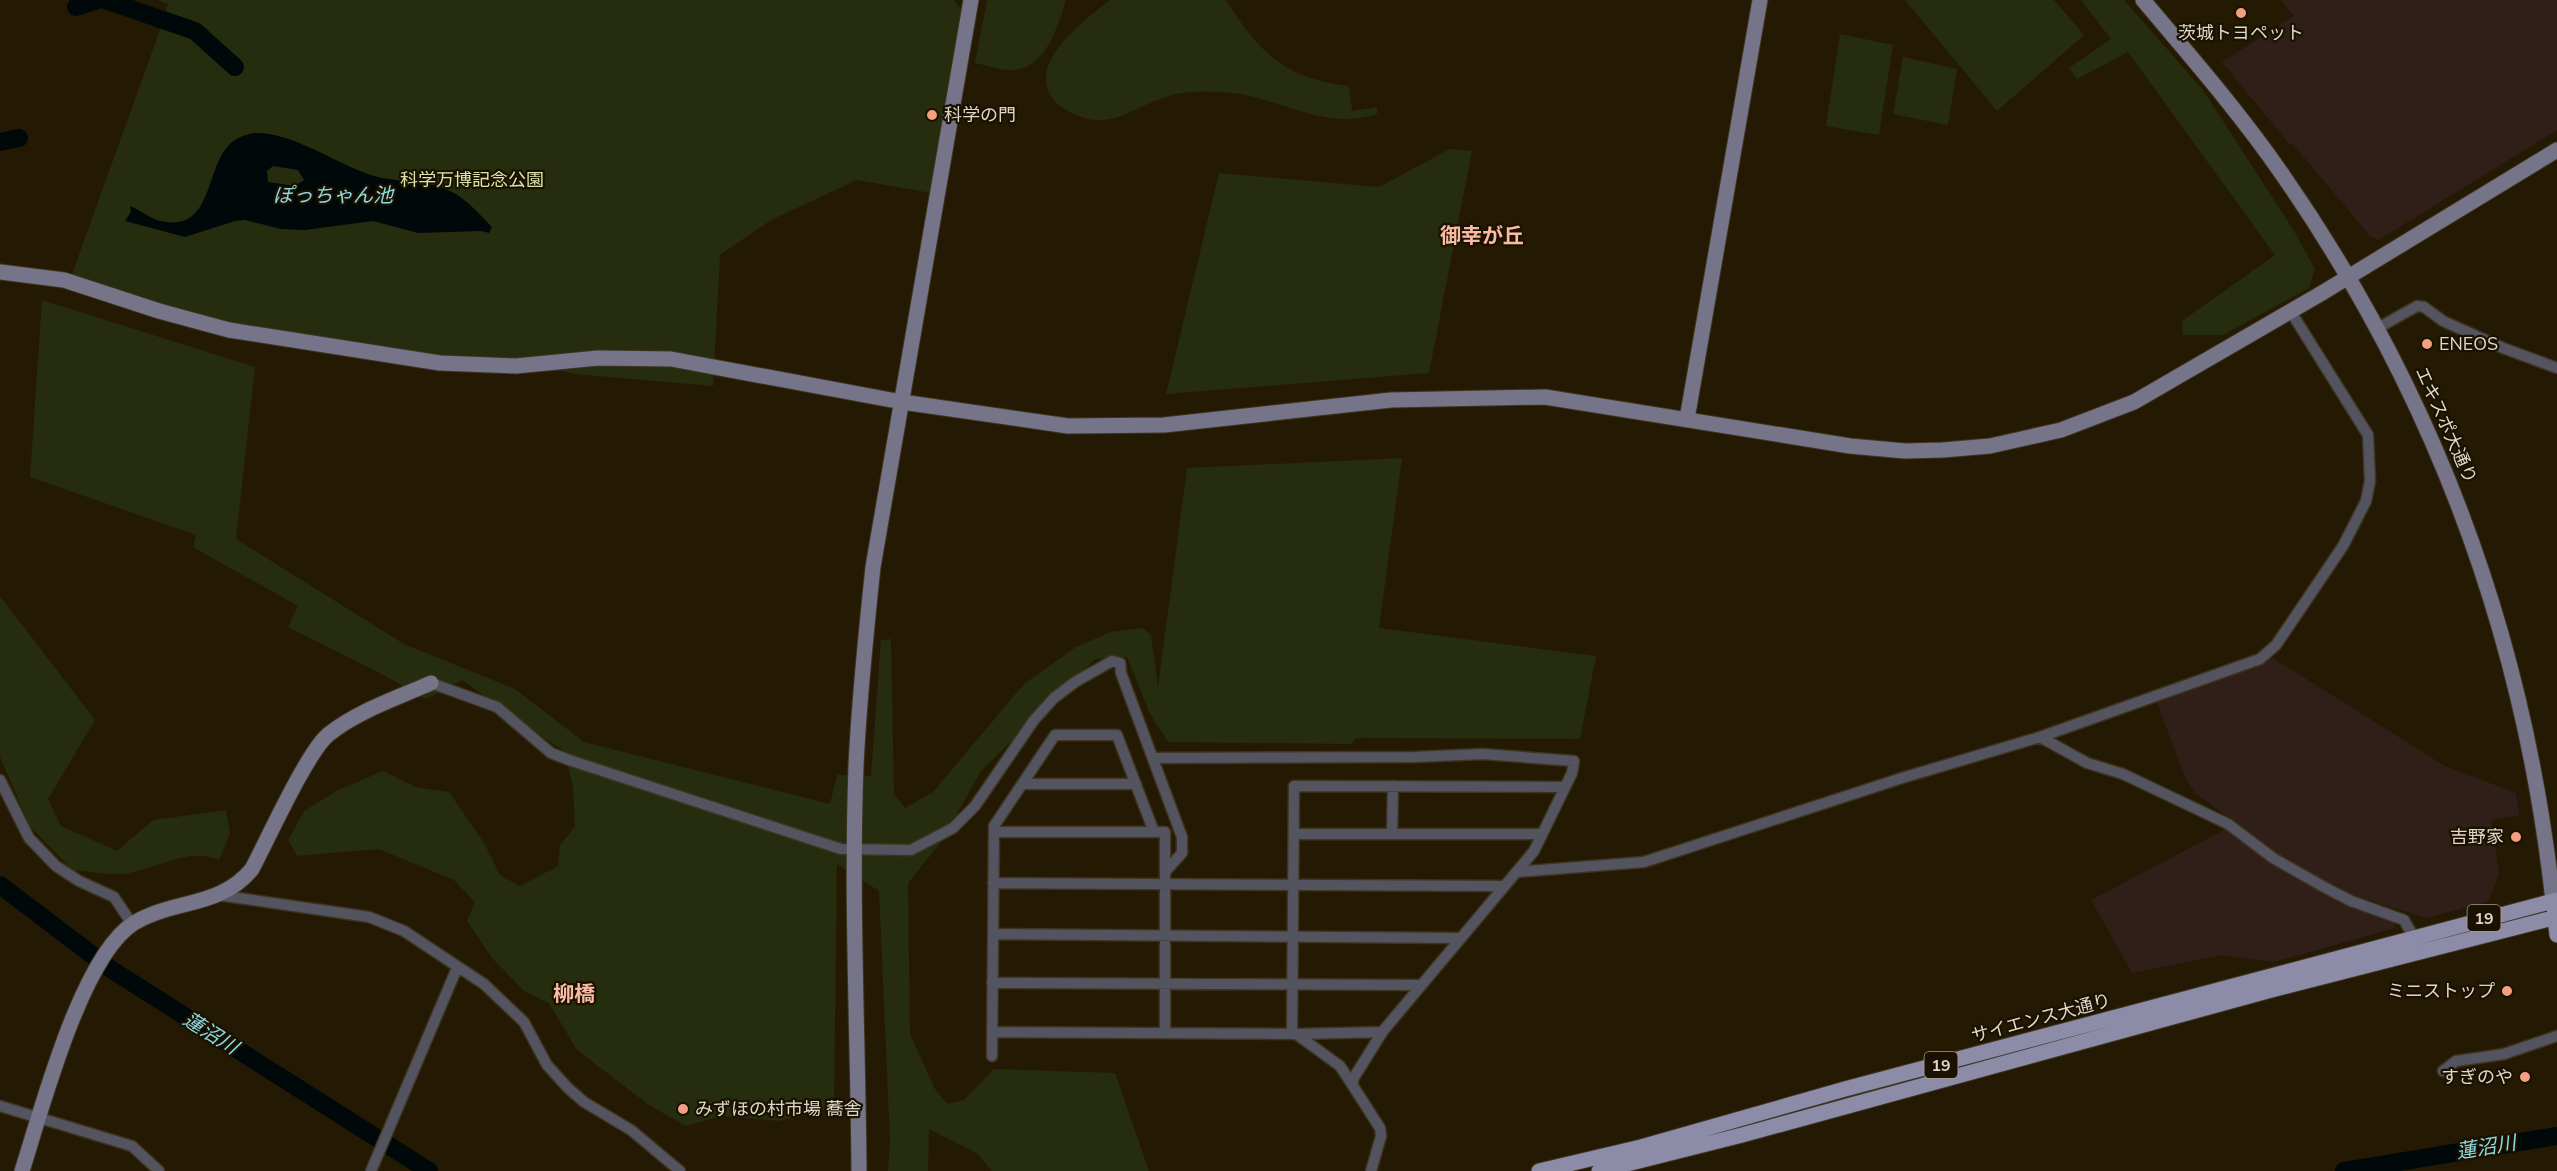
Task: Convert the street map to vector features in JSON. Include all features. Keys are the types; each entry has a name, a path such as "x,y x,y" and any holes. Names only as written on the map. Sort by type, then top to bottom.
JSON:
{"main road":[{"name":"エキスポ大通り","path":"2555,901 2557,935"},
{"name":"サイエンス大通り","path":"1539,1171 1641,1147 1845,1089 2415,936 2555,901"},
{"name":"サイエンス大通り","path":"1599,1171 1669,1155 2112,1032 2556,917"}],"street":[{"path":"859,1171 856,765 866,628 873,567 971,0"},
{"path":"1687,420 1760,0"},
{"name":"エキスポ大通り","path":"2143,0 2266,151 2349,277 2378,328 2431,437 2488,585 2529,739 2555,901"},
{"path":"0,272 63,280 159,311 229,330 440,363 516,366 598,358 671,359 902,402 1068,426 1134,427 1391,400 1545,397 1850,446 1905,451 1990,446 2061,430 2134,402 2291,312 2557,150"},
{"path":"2378,328 2417,306 2424,307 2443,321 2557,368"},
{"path":"1516,872 1644,862 1902,778 2040,736 2260,659 2276,645 2343,546 2366,501 2370,481 2370,442 2291,312"},
{"path":"22,1171 68,1025 113,944 132,924 154,913 218,895 239,885 252,869 313,755 326,736 349,720 431,683 497,707 552,753 569,760 841,849 911,850 952,828 975,806 1034,720 1054,698 1074,682 1112,661 1120,663 1183,844 1180,857 1165,872"},
{"path":"992,1056 994,826 1055,735 1117,735 1154,832"},
{"path":"2040,736 2087,763 2123,774 2228,824 2273,858 2351,901 2404,920 2415,936 2419,952"},
{"path":"1153,758 1414,757 1483,754 1574,761 1565,787 1534,851 1382,1032 1353,1079 1353,1086"},
{"path":"0,780 29,838 56,866 79,881 114,897 132,924"},
{"path":"1022,784 1136,784"},
{"path":"1294,1034 1294,786 1565,787"},
{"path":"1392,834 1393,786"},
{"path":"993,832 1165,832 1165,1033"},
{"path":"1293,834 1542,834"},
{"path":"993,882 1504,886"},
{"path":"218,895 384,921 404,931 484,984 524,1022 547,1065 568,1088 584,1102 631,1130 680,1171"},
{"path":"993,934 1459,938"},
{"path":"370,1171 457,968"},
{"path":"992,983 1420,985"},
{"path":"992,1032 1294,1034 1382,1032"},
{"path":"1294,1034 1340,1066 1380,1128 1381,1136 1371,1171"},
{"path":"2443,1071 2456,1061 2504,1054 2557,1036"},
{"path":"0,1106 132,1146 159,1171"}],"shaded area":[{"path":"2281,0 2557,0 2557,130 2379,240 2371,237 2292,143 2290,145 2222,62 2294,16"},
{"path":"2273,658 2445,766 2516,793 2519,815 2491,820 2499,874 2489,901 2427,918 2358,897 2325,882 2274,852 2194,792 2184,775 2156,700"},
{"path":"2226,829 2267,860 2337,901 2394,923 2395,928 2274,962 2222,955 2132,973 2091,900"}],"green space":[{"name":"科学万博記念公園","path":"158,0 954,0 962,10 931,193 857,180 771,220 720,255 713,386 574,374 520,360 478,362 257,329 179,312 71,277 161,27 168,4"},
{"path":"987,0 1066,0 1053,35 1040,57 1020,69 1007,70 975,63"},
{"path":"1110,0 1226,0 1250,35 1276,60 1308,77 1349,86 1352,111 1377,107 1377,114 1356,119 1336,119 1238,94 1200,92 1169,96 1105,120 1092,120 1079,116 1059,106 1051,96 1046,83 1047,68 1052,57 1070,35"},
{"path":"1905,0 2054,0 2084,35 1997,111"},
{"path":"2081,0 2124,0 2203,90 2294,231 2315,269 2309,288 2223,335 2183,335 2182,321 2275,255 2128,52 2077,79 2069,68 2111,39"},
{"path":"1840,34 1893,45 1879,135 1826,126"},
{"path":"1903,57 1957,69 1948,125 1893,114"},
{"path":"1450,149 1472,151 1429,373 1166,394 1219,173 1379,187"},
{"path":"42,300 255,367 236,539 404,644 515,689 584,742 830,804 837,775 871,776 881,640 891,639 894,794 905,808 933,792 1024,684 1076,647 1111,632 1142,628 1151,635 1158,687 1187,468 1402,458 1379,628 1596,656 1580,739 1356,738 1351,744 1168,742 1150,714 1127,657 1095,659 981,771 941,842 908,883 910,1034 935,1089 947,1104 964,1100 994,1069 1115,1073 1149,1171 992,1171 977,1153 929,1129 928,1171 888,1171 890,1141 879,891 837,864 834,1108 779,1121 722,1116 686,1126 649,1105 577,1050 549,1003 524,991 493,959 467,921 475,902 454,880 379,849 297,856 288,840 304,811 338,790 383,771 415,787 449,792 484,843 500,875 520,886 558,866 560,845 575,827 573,788 565,752 462,680 426,699 288,627 298,606 193,547 196,535 30,477"},
{"path":"0,596 95,720 48,799 61,826 117,851 153,820 226,810 230,834 219,860 196,856 185,857 122,874 72,870 30,826 0,757"}],"water":[{"name":"ぽっちゃん池","path":"254,133 269,134 299,143 374,176 441,187 462,198 492,227 489,233 481,231 418,233 373,221 305,230 281,229 245,220 185,237 125,221 131,212 130,206 152,218 167,222 182,221 192,216 200,206 222,155 229,145 240,137","holes":["273,166 298,170 304,180 295,186 268,182 267,171"]}],"waterway":[{"path":"76,7 98,0"},
{"path":"105,0 195,31 235,67"},
{"path":"0,142 19,138"},
{"name":"蓮沼川","path":"0,885 112,970 429,1171"},
{"name":"蓮沼川","path":"2344,1171 2557,1136"}],"place":[{"name":"茨城トヨペット","path":"2241,13"},
{"name":"科学の門","path":"932,115"},
{"name":"ENEOS","path":"2427,344"},
{"name":"吉野家","path":"2516,837"},
{"name":"ミニストップ","path":"2507,991"},
{"name":"すぎのや","path":"2525,1077"},
{"name":"みずほの村市場 蕎舎","path":"683,1109"}],"district":[{"name":"御幸が丘","path":"1482,236"},
{"name":"柳橋","path":"574,994"}]}
